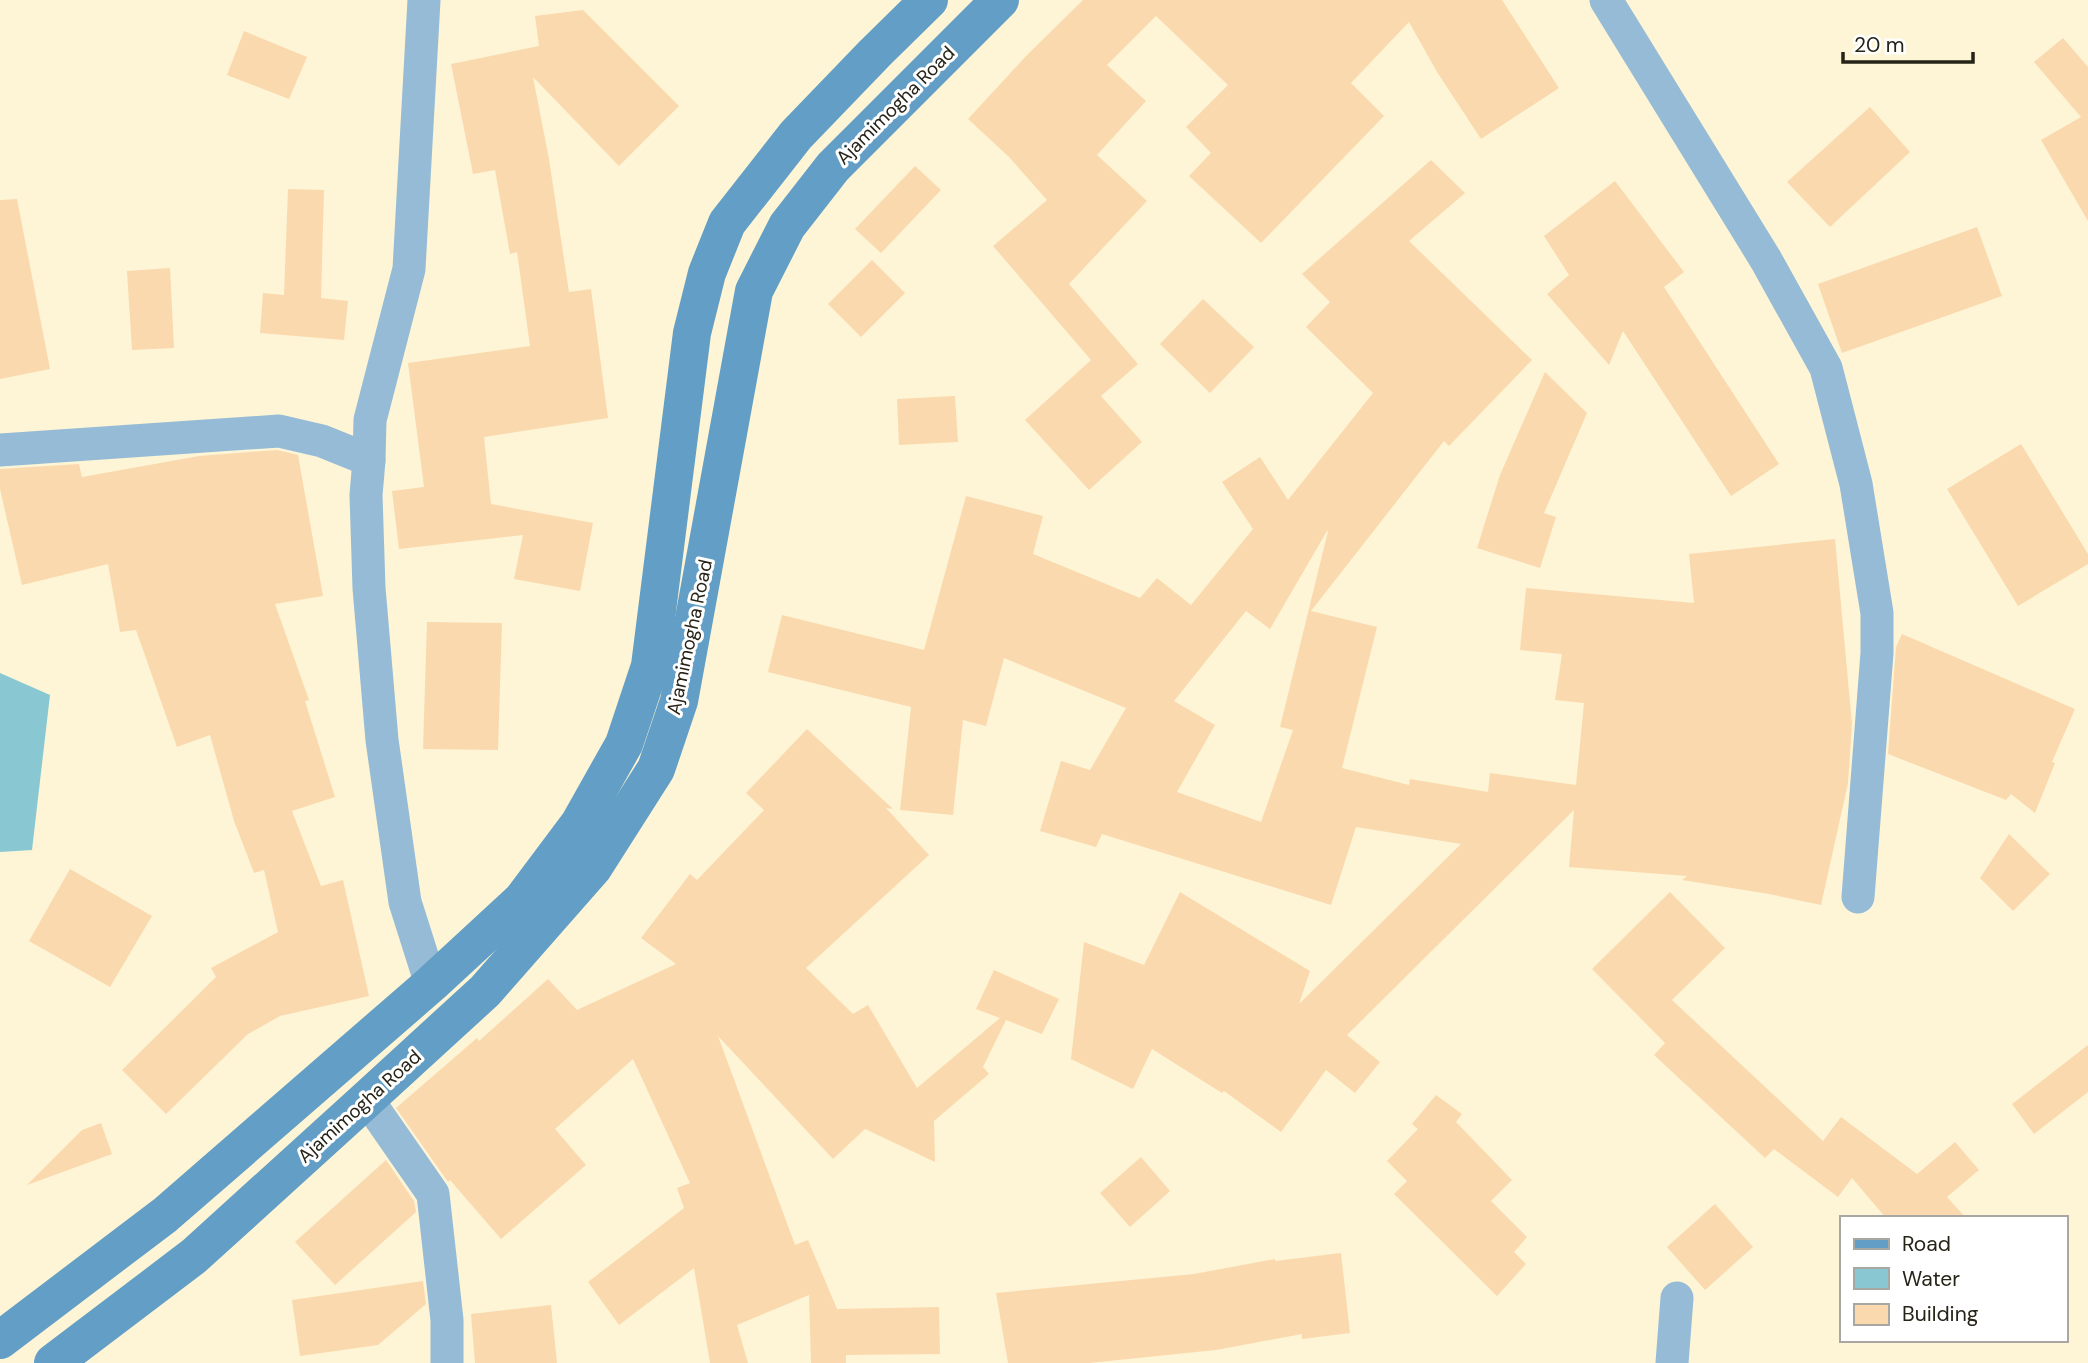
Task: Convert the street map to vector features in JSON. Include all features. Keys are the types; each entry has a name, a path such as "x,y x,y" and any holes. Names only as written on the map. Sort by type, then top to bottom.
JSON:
{"main road":[{"name":"Ajamimogha Road","path":"0,1340 165,1215 431,984 522,900 579,824 624,744 650,666 692,333 707,273 727,223 796,135 929,0"},
{"name":"Ajamimogha Road","path":"52,1363 194,1256 367,1099 485,990 593,868 656,769 678,701 754,291 787,226 833,167 1000,0"}],"street":[{"path":"424,0 409,269 370,420 366,495 369,588 382,740 405,902 431,984"},
{"path":"1606,0 1766,260 1826,368 1856,484 1877,613 1877,653 1858,897"},
{"path":"0,450 279,430 322,441 369,460"},
{"path":"367,1099 433,1194 447,1320 447,1363"},
{"path":"1672,1363 1677,1298"}],"water":[{"path":"0,673 50,695 32,850 0,852"}],"building":[{"path":"1083,0 1502,0 1559,88 1481,139 1437,72 1409,22 1351,83 1384,116 1261,243 1189,176 1211,153 1186,127 1228,85 1156,16 1107,65 1146,101 1097,155 1147,201 1069,284 1138,364 1101,396 1142,442 1089,490 1025,420 1091,360 993,246 1047,200 1009,157 968,119"},
{"path":"583,10 679,106 619,166 533,77 549,159 569,292 591,289 608,418 484,437 491,504 593,523 580,591 514,579 523,535 399,549 392,491 424,487 408,363 530,346 517,252 510,254 495,170 473,174 451,64 539,46 535,16"},
{"path":"244,31 307,57 289,99 227,75"},
{"path":"2063,38 2088,67 2088,221 2041,140 2081,117 2034,62"},
{"path":"1870,107 1910,152 1830,227 1787,182"},
{"path":"1431,160 1465,193 1409,241 1532,360 1449,446 1444,441 1311,611 1377,627 1342,768 1409,785 1410,779 1488,792 1490,773 1576,785 1584,703 1555,700 1562,654 1520,650 1526,588 1694,603 1689,554 1835,539 1852,724 1848,783 1821,905 1682,880 1687,876 1569,867 1574,810 1347,1035 1380,1062 1355,1093 1326,1070 1281,1132 1224,1091 1222,1093 1152,1049 1133,1089 1071,1059 1084,942 1144,965 1180,892 1310,971 1299,1004 1461,844 1356,827 1331,905 1102,834 1096,847 1040,831 1061,761 1090,770 1126,708 1004,658 986,726 963,720 953,815 900,810 911,707 768,672 782,615 924,650 966,496 1043,516 1033,554 1140,598 1157,578 1191,605 1253,529 1222,482 1260,457 1288,500 1373,393 1306,327 1330,302 1302,274","holes":["1328,531 1280,727 1293,730 1261,822 1177,792 1215,725 1174,701 1246,611 1270,629"]},
{"path":"915,166 941,190 881,253 855,229"},
{"path":"1615,181 1684,272 1664,287 1779,464 1731,496 1623,331 1609,365 1547,294 1569,275 1544,236"},
{"path":"288,189 324,190 321,298 348,301 344,340 260,333 263,293 284,295"},
{"path":"17,199 50,369 0,379 0,200"},
{"path":"1977,227 2002,296 1842,353 1818,284"},
{"path":"872,260 905,293 861,337 828,304"},
{"path":"170,268 174,348 132,350 127,271"},
{"path":"1203,299 1254,347 1210,393 1160,344"},
{"path":"1545,372 1587,413 1544,513 1556,517 1540,568 1477,548 1500,475"},
{"path":"955,396 958,442 899,445 897,399"},
{"path":"2021,444 2088,554 2088,564 2018,606 1947,489"},
{"path":"277,450 298,455 323,596 275,604 309,700 305,701 335,797 292,811 321,886 343,880 369,996 280,1016 248,1034 166,1114 122,1070 216,977 211,968 278,932 264,870 254,873 234,821 210,735 177,747 136,630 120,632 108,564 22,585 0,489 0,469 79,464 82,477 199,456"},
{"path":"427,622 502,623 498,750 423,749"},
{"path":"1902,634 2075,709 2052,762 2055,763 2035,813 2011,794 2006,800 1888,754 1896,647"},
{"path":"807,729 893,809 886,808 929,855 806,968 853,1014 868,1005 917,1088 1000,1018 976,1009 994,970 1059,999 1042,1034 1006,1020 983,1067 989,1074 934,1121 935,1162 865,1129 833,1159 718,1036 795,1245 808,1240 837,1309 939,1307 940,1354 846,1355 846,1363 811,1363 809,1295 737,1325 748,1363 710,1363 694,1268 619,1325 588,1282 684,1208 677,1188 690,1183 633,1059 555,1129 586,1165 501,1239 450,1180 448,1182 396,1108 477,1038 479,1041 548,979 577,1010 676,964 641,938 690,874 697,880 764,810 746,793"},
{"path":"2009,834 2050,874 2013,911 1980,878"},
{"path":"70,869 152,916 110,987 29,941"},
{"path":"1670,892 1725,948 1672,1000 1823,1141 1841,1117 1917,1174 1955,1142 1979,1170 1947,1197 1964,1216 1884,1216 1852,1178 1838,1197 1774,1149 1765,1158 1654,1055 1665,1043 1592,969"},
{"path":"2088,1045 2088,1092 2034,1134 2012,1104"},
{"path":"1436,1095 1462,1114 1456,1122 1512,1180 1491,1201 1527,1237 1514,1252 1526,1264 1497,1296 1394,1194 1407,1181 1387,1161 1418,1129 1412,1124"},
{"path":"101,1123 112,1154 27,1185 82,1130"},
{"path":"1141,1157 1170,1191 1130,1227 1100,1193"},
{"path":"386,1160 414,1201 416,1212 335,1285 295,1242"},
{"path":"1715,1204 1753,1247 1705,1290 1667,1247"},
{"path":"1341,1253 1350,1333 1302,1339 1302,1334 1216,1350 1089,1363 1008,1363 996,1293 1194,1274 1275,1259"},
{"path":"423,1281 426,1304 378,1345 300,1356 292,1300"},
{"path":"551,1305 557,1363 475,1363 471,1314"}]}
